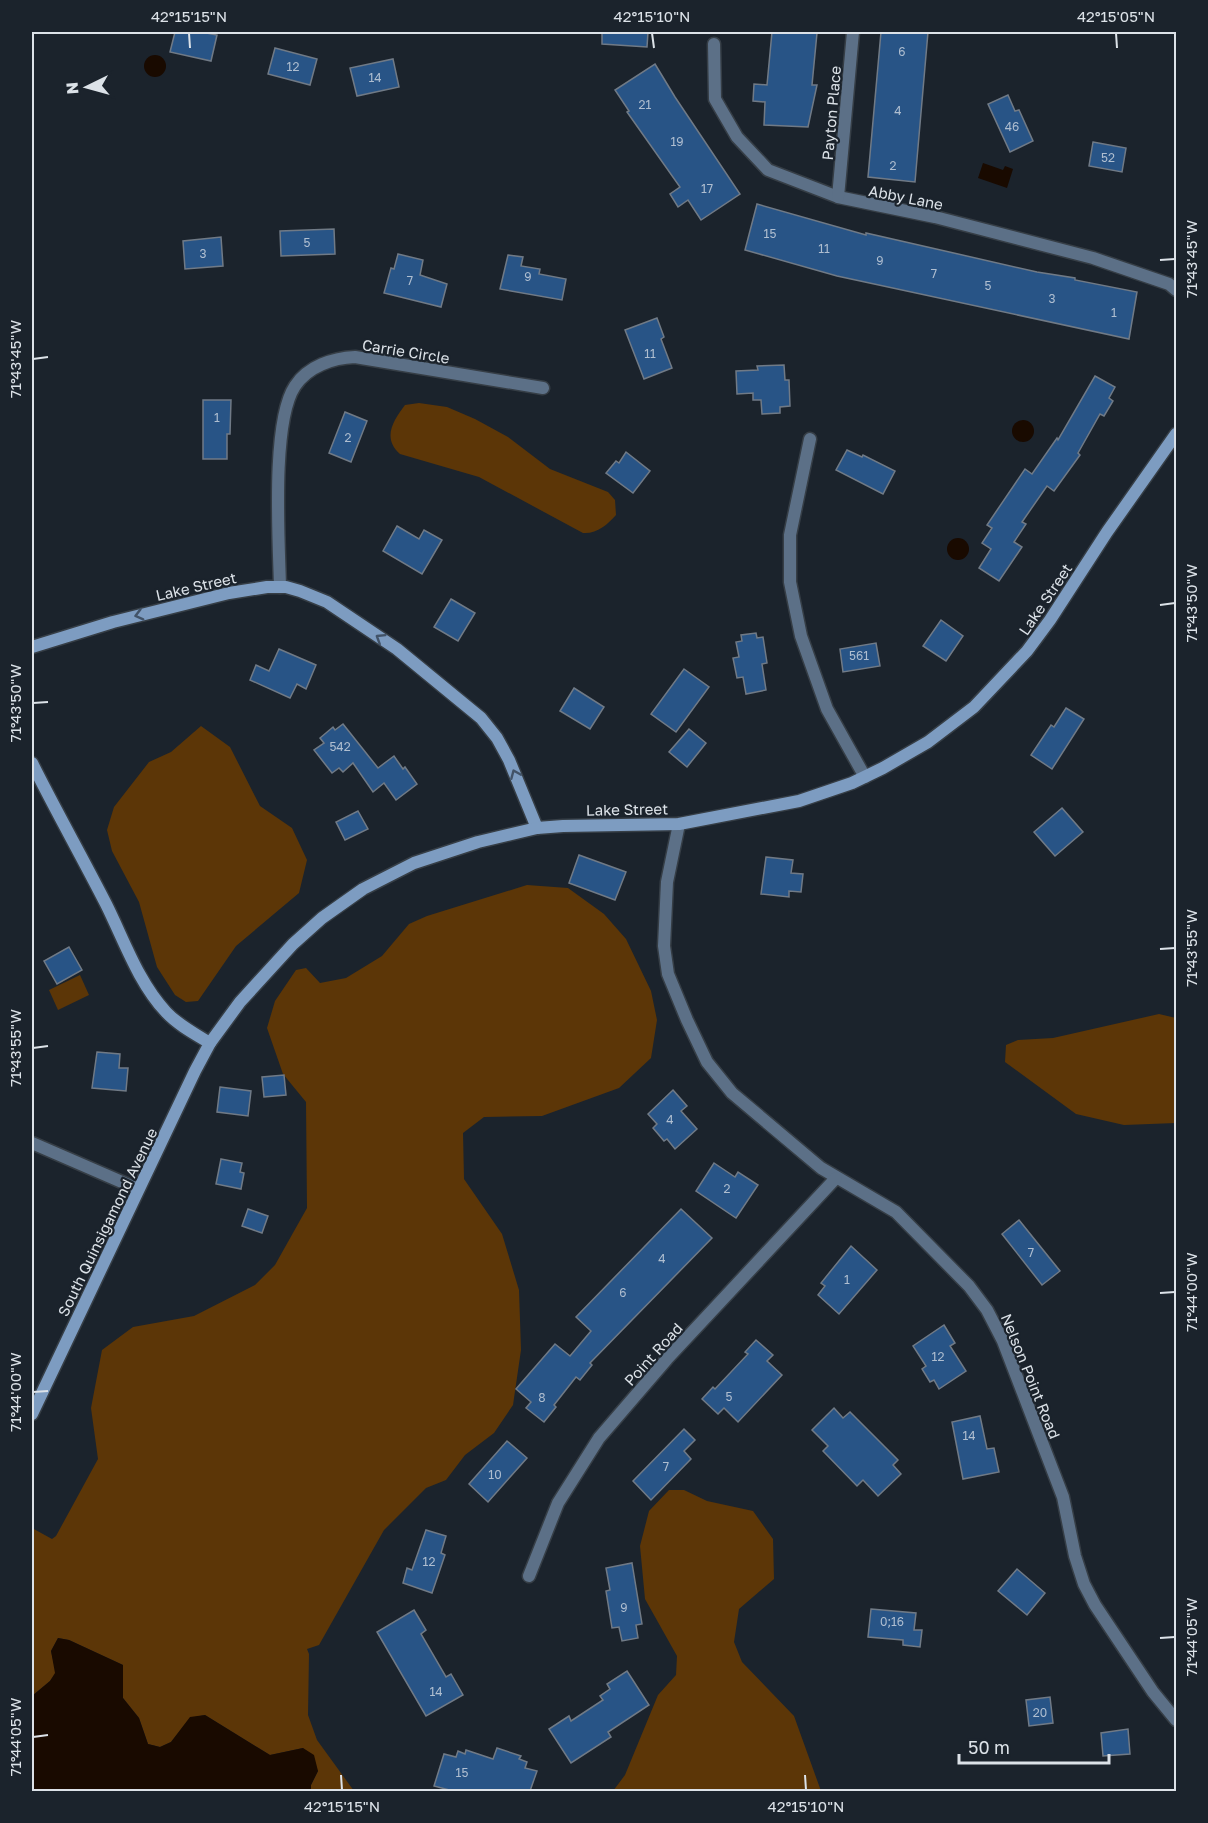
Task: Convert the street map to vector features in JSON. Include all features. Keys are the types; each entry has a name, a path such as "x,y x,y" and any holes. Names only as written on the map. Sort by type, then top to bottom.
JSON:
{"main road":[{"name":"Lake Street","path":"32,647 90,628 209,597 280,587 300,591 339,609 397,649 476,713 490,728 503,749 537,828 679,824 799,801 836,789 865,777 910,753 958,721 1010,671 1050,620 1176,434"},
{"path":"32,763 106,904 135,966 155,998 180,1024 210,1043"},
{"name":"South Quinsigamond Avenue","path":"32,1414 34,1401 210,1043 240,1002 293,944 322,918 363,889 414,863 478,842 537,828"}],"street":[{"name":"Payton Place","path":"838,197 853,32"},
{"name":"Abby Lane","path":"714,44 715,99 737,137 768,170 838,197 935,217 1093,258 1170,284 1176,290"},
{"name":"Carrie Circle","path":"280,587 279,498 283,427 291,393 296,384 309,372 336,359 355,357 543,388"},
{"path":"810,439 790,535 790,582 801,636 827,709 865,777"},
{"name":"Nelson Point Road","path":"679,824 667,882 664,946 668,974 708,1062 732,1093 780,1135 836,1178 896,1212 969,1286 987,1310 1003,1341 1063,1497 1075,1556 1084,1584 1095,1605 1154,1692 1176,1720"},
{"path":"32,1143 138,1189"},
{"name":"Point Road","path":"529,1576 558,1503 599,1438 667,1359 836,1178"}],"shaded area":[{"path":"155,55 163,58 166,66 163,74 155,77 147,74 144,66 147,58"},
{"path":"983,163 1003,170 1005,166 1013,169 1007,188 978,178"},
{"path":"419,403 447,407 475,419 508,437 550,469 608,492 615,500 616,515 601,528 583,533 479,477 400,454 392,442 393,423 405,405"},
{"path":"1023,420 1031,423 1034,431 1031,439 1023,442 1015,439 1012,431 1015,423"},
{"path":"958,538 966,541 969,549 966,557 958,560 950,557 947,549 950,541"},
{"path":"201,726 230,747 260,806 292,828 307,860 299,893 236,946 198,1001 186,1002 175,995 157,967 139,902 112,851 107,830 114,807 149,762 171,752"},
{"path":"527,885 568,888 604,914 626,939 651,991 657,1020 651,1058 619,1088 542,1116 484,1117 463,1133 464,1179 502,1234 519,1290 521,1350 513,1405 494,1433 465,1455 446,1480 426,1488 384,1530 319,1645 307,1649 309,1654 308,1715 317,1740 354,1791 311,1791 311,1785 318,1771 303,1748 270,1755 205,1715 190,1718 171,1742 160,1747 148,1744 139,1718 123,1698 123,1665 69,1640 58,1638 51,1651 56,1673 32,1696 32,1528 52,1539 56,1536 98,1459 91,1408 102,1350 133,1327 194,1316 255,1285 275,1265 307,1208 306,1102 283,1074 267,1028 275,1001 296,970 306,968 320,983 346,978 382,956 409,924 427,916"},
{"path":"80,975 89,995 58,1010 49,990"},
{"path":"1159,1014 1176,1018 1176,1123 1124,1125 1076,1114 1005,1062 1006,1045 1018,1040 1053,1038"},
{"path":"669,1490 684,1490 707,1501 753,1511 773,1539 774,1579 739,1609 734,1642 742,1662 794,1716 821,1791 613,1791 625,1775 658,1695 676,1675 677,1656 645,1599 640,1546 649,1511"},
{"path":"58,1638 69,1640 123,1665 123,1698 139,1718 148,1744 160,1747 171,1742 190,1717 205,1715 270,1755 303,1748 314,1755 318,1771 311,1785 311,1791 32,1791 32,1696 50,1681 55,1673 51,1651"}],"building":[{"path":"175,32 201,32 217,35 211,61 170,52"},
{"path":"602,32 648,32 647,47 602,44"},
{"path":"772,32 817,33 812,85 817,85 808,127 764,125 765,102 753,101 754,84 767,85"},
{"path":"881,32 928,32 915,182 868,177"},
{"path":"275,48 317,59 310,85 268,74"},
{"path":"393,59 399,87 357,96 350,68"},
{"path":"655,64 740,194 701,220 688,200 678,207 670,194 680,187 627,112 629,111 615,90"},
{"path":"1008,95 1015,111 1019,110 1033,141 1010,152 988,104"},
{"path":"1093,142 1126,148 1122,172 1089,166"},
{"path":"757,204 866,235 866,233 1137,292 1129,339 837,276 745,250"},
{"path":"334,229 335,254 281,256 280,231"},
{"path":"221,237 223,266 185,269 183,241"},
{"path":"398,254 423,260 420,275 447,284 441,307 384,293 391,268 394,269"},
{"path":"508,255 523,257 521,266 540,269 539,274 566,279 562,300 500,289"},
{"path":"657,318 664,337 661,339 672,368 644,379 625,330"},
{"path":"784,365 785,380 789,380 790,406 780,407 780,413 762,414 761,400 753,400 753,393 737,394 736,371 758,370 757,366"},
{"path":"1095,376 1115,387 1109,398 1113,401 1104,416 1100,414 1078,453 1080,455 1054,491 1047,486 1022,522 1026,524 1014,542 1022,547 999,581 979,568 991,549 982,543 992,528 987,525 1025,469 1032,474 1057,438 1058,440"},
{"path":"203,400 231,400 227,459 203,459"},
{"path":"345,412 367,421 351,462 329,453"},
{"path":"847,450 862,457 863,455 895,471 883,494 836,470"},
{"path":"626,452 650,471 633,493 606,473 616,461 619,463"},
{"path":"397,526 419,539 424,530 442,540 422,574 383,551"},
{"path":"451,599 475,613 458,641 434,627"},
{"path":"941,620 963,636 946,661 923,646"},
{"path":"756,633 757,638 763,637 767,663 762,664 766,690 746,694 743,677 737,678 733,658 739,657 736,642 742,641 741,635"},
{"path":"876,643 880,666 843,672 840,649"},
{"path":"279,649 316,665 306,689 297,684 290,698 250,680 256,665 269,671"},
{"path":"684,669 709,687 676,732 651,714"},
{"path":"574,688 604,707 590,729 560,711"},
{"path":"1066,708 1084,719 1052,769 1031,755 1051,725 1054,727"},
{"path":"343,724 378,768 394,756 417,784 396,800 384,783 373,792 353,763 343,772 339,768 332,773 314,750 324,743 320,738 333,727 335,730"},
{"path":"689,729 706,743 687,767 669,752"},
{"path":"1062,808 1083,832 1055,856 1034,832"},
{"path":"358,811 368,829 345,840 336,822"},
{"path":"579,855 626,872 615,900 569,883"},
{"path":"766,857 793,860 791,873 803,874 801,892 789,891 789,897 761,894"},
{"path":"69,947 82,970 57,984 44,961"},
{"path":"97,1052 120,1054 119,1068 128,1068 126,1091 92,1088"},
{"path":"284,1075 286,1095 264,1097 262,1077"},
{"path":"220,1087 251,1091 248,1116 217,1112"},
{"path":"673,1090 687,1106 681,1111 697,1129 675,1149 667,1139 664,1141 653,1128 657,1124 648,1114"},
{"path":"221,1159 242,1163 240,1172 244,1173 241,1189 216,1184"},
{"path":"714,1163 735,1177 738,1172 758,1185 736,1218 696,1191"},
{"path":"248,1209 268,1216 262,1233 242,1226"},
{"path":"681,1209 712,1238 590,1363 592,1365 580,1380 576,1377 544,1422 526,1408 531,1402 516,1389 555,1344 570,1356 591,1331 576,1317"},
{"path":"1019,1220 1060,1271 1042,1285 1002,1234"},
{"path":"851,1246 877,1270 839,1314 818,1295 825,1286 821,1283"},
{"path":"944,1325 955,1343 950,1346 966,1371 939,1389 934,1380 930,1382 922,1369 926,1366 913,1346"},
{"path":"756,1340 773,1355 767,1361 782,1375 738,1422 724,1408 718,1414 702,1399 713,1387 715,1389 748,1354 745,1352"},
{"path":"834,1408 843,1418 850,1412 898,1460 893,1465 901,1474 878,1496 863,1480 857,1486 823,1451 828,1446 812,1430"},
{"path":"980,1416 987,1449 994,1448 999,1472 963,1479 952,1422"},
{"path":"684,1429 695,1440 684,1451 691,1459 651,1500 633,1481"},
{"path":"507,1441 527,1458 488,1502 469,1484"},
{"path":"426,1530 446,1536 441,1553 445,1555 432,1593 403,1583 407,1568 412,1570"},
{"path":"632,1563 642,1624 636,1625 638,1638 622,1641 619,1627 612,1628 606,1591 610,1590 606,1568"},
{"path":"1017,1569 1045,1593 1027,1615 998,1591"},
{"path":"871,1609 916,1613 914,1630 922,1630 920,1647 903,1645 903,1640 868,1637"},
{"path":"414,1610 426,1630 421,1634 446,1677 451,1674 463,1695 426,1716 377,1632"},
{"path":"627,1671 649,1705 608,1732 611,1737 571,1763 549,1729 569,1716 571,1721 603,1700 600,1696 610,1689 607,1684"},
{"path":"1050,1697 1053,1723 1029,1726 1026,1700"},
{"path":"1128,1729 1130,1754 1103,1756 1101,1733"},
{"path":"497,1748 521,1756 519,1759 527,1762 525,1768 537,1771 530,1791 453,1791 434,1786 444,1754 456,1757 458,1751 465,1754 466,1750 493,1759"}]}
